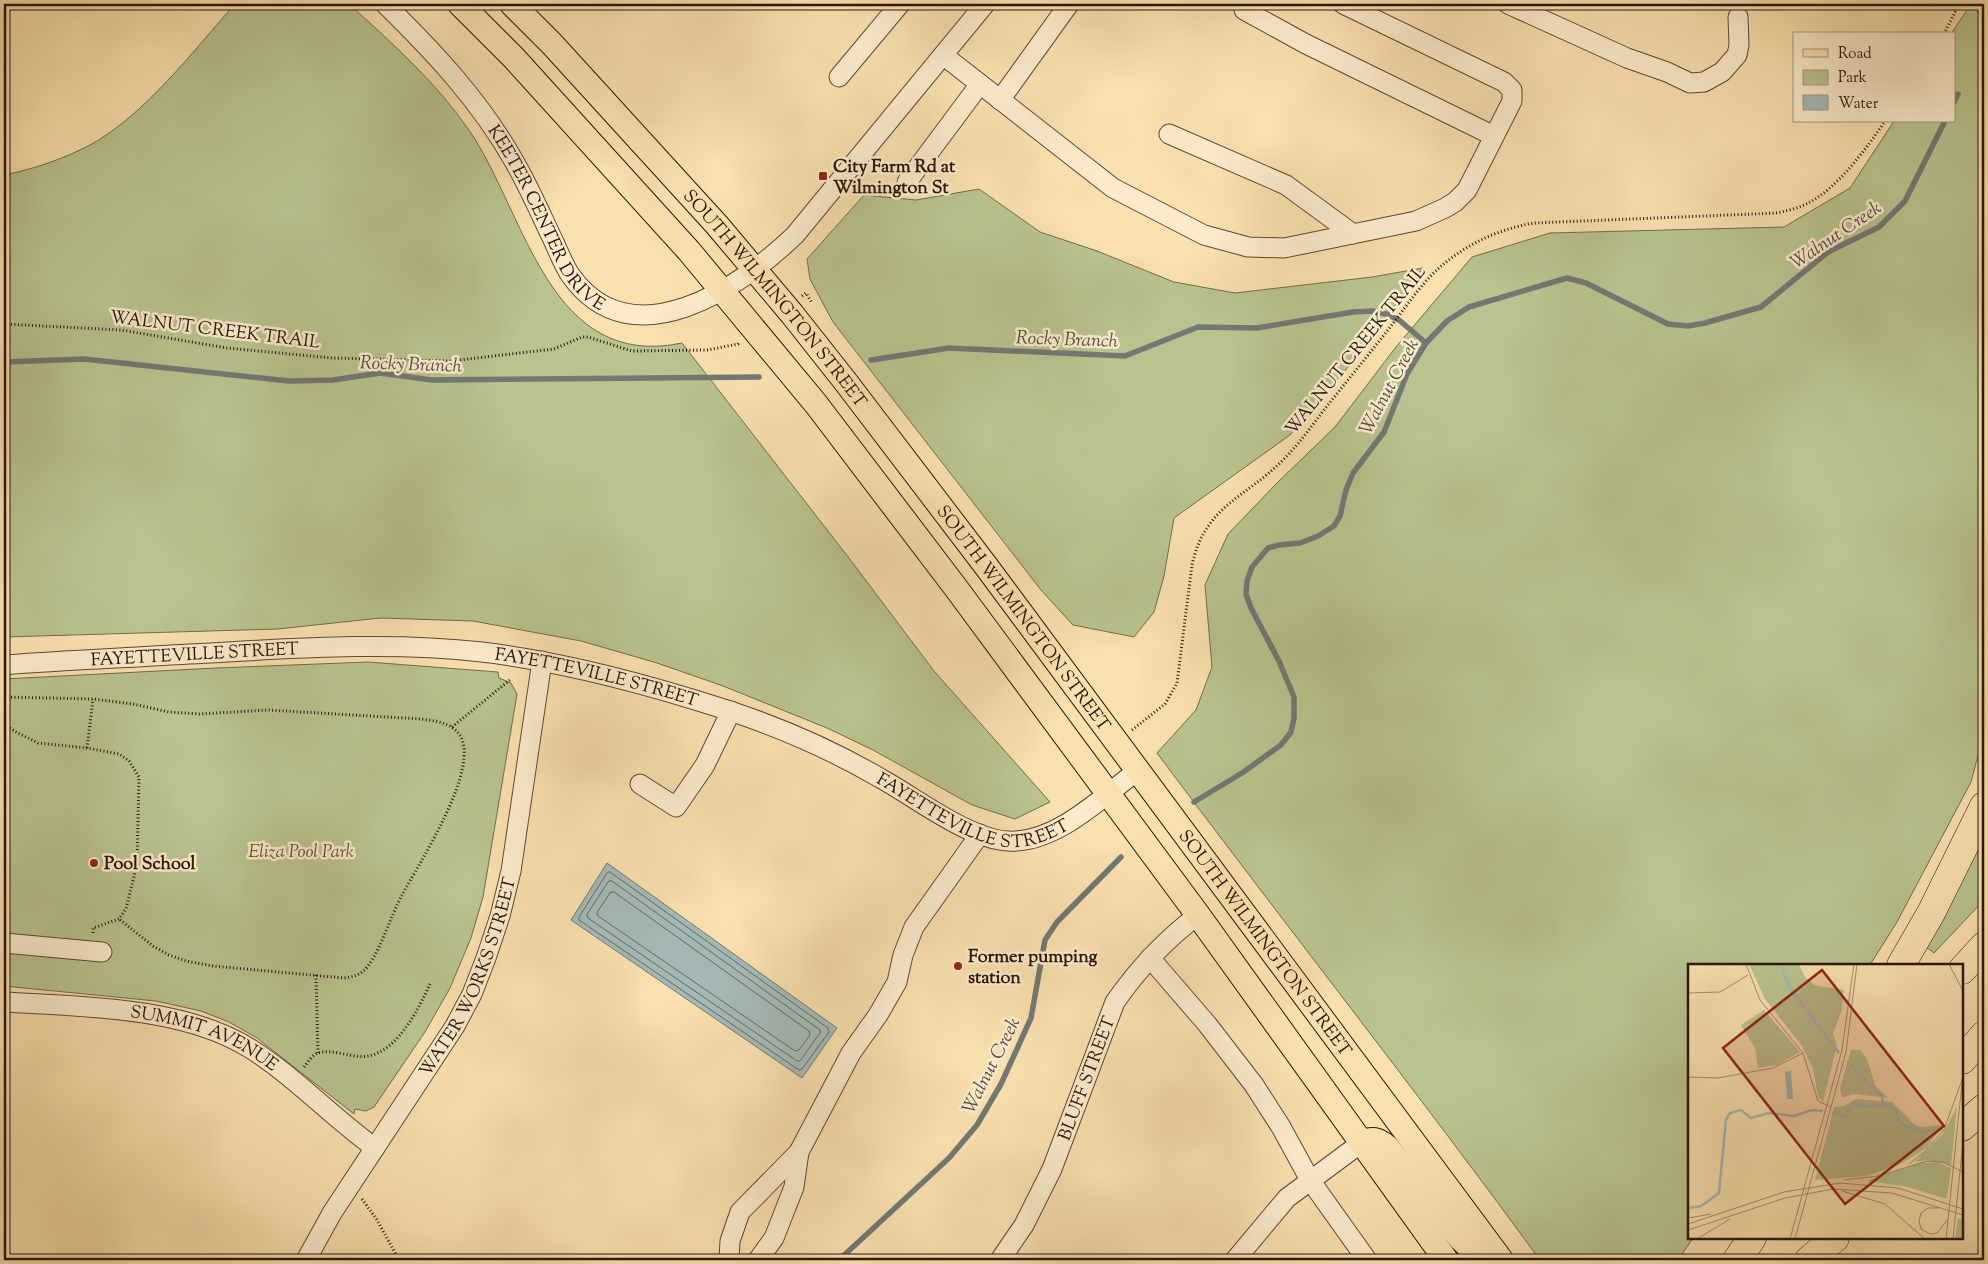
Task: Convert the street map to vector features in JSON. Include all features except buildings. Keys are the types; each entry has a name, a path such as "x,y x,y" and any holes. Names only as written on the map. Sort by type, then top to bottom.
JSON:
{"highway":[{"path":"1902,964 1931,913 1984,806"},
{"path":"1963,969 1984,946"},
{"path":"1963,1059 1984,1035"},
{"path":"1963,1126 1984,1108"},
{"path":"1808,1260 1823,1239"},
{"path":"1808,1260 1834,1239"}],"main road":[{"name":"SOUTH WILMINGTON STREET","path":"460,4 514,58 723,290 856,456 1198,916 1446,1260"},
{"name":"SOUTH WILMINGTON STREET","path":"512,4 572,65 717,225 885,433 986,566 1501,1260"},
{"path":"1361,1143 1372,1139 1387,1147 1460,1238 1482,1260"}],"street":[{"name":"KEETER CENTER DRIVE","path":"385,4 443,63 486,116 514,162 570,274 595,301 614,310 632,315 650,315 672,311 723,290 755,270 795,235 985,4"},
{"path":"839,76 900,4"},
{"path":"1000,100 1069,4"},
{"path":"1247,4 1244,10 1297,39 1494,136"},
{"path":"943,55 1113,188 1204,235 1248,246 1284,248 1416,221 1455,202 1467,190 1512,101 1512,90 1507,85 1343,4"},
{"path":"1508,4 1627,58 1667,72 1690,83 1704,82 1722,72 1737,55 1739,45 1738,17"},
{"path":"907,182 980,84"},
{"path":"1170,134 1286,185 1353,234"},
{"name":"FAYETTEVILLE STREET","path":"4,665 251,651 406,647 480,652 542,661 662,689 731,711 794,735 869,772 962,826 980,834 1007,841 1026,840 1044,835 1066,823 1137,771"},
{"name":"WATER WORKS STREET","path":"306,1260 332,1214 455,1026 472,994 500,916 511,871 542,661"},
{"path":"640,784 676,807 705,765 731,711"},
{"path":"728,1260 730,1241 740,1212 799,1152 850,1053 878,1015 896,982 903,955 914,927 980,834"},
{"name":"BLUFF STREET","path":"1000,1260 1024,1225 1052,1169 1115,1002 1132,978 1150,958 1177,931 1198,916"},
{"path":"4,944 97,951"},
{"path":"1150,958 1246,1074 1281,1127 1310,1180 1367,1260"},
{"name":"SUMMIT AVENUE","path":"4,1002 91,1008 157,1016 198,1024 215,1030 251,1049 293,1081 350,1130 375,1148"},
{"path":"1235,1260 1287,1198 1361,1143"},
{"path":"758,1260 774,1238 794,1187 799,1152"}],"path":[{"path":"1945,32 1959,4"},
{"name":"WALNUT CREEK TRAIL","path":"1129,732 1165,704 1177,683 1192,565 1197,546 1205,528 1225,507 1284,460 1438,268 1464,249 1510,227 1534,223 1778,213 1808,204 1827,191 1870,144 1884,122"},
{"name":"WALNUT CREEK TRAIL","path":"4,324 121,330 227,348 332,358 450,361 554,349 588,336 632,350 708,350 738,344 743,336"},
{"path":"452,727 511,679"},
{"path":"4,698 93,699 132,704 169,712 199,714 268,710 421,719 444,723 452,727 460,735 464,746 464,758 458,784 444,819 394,908 374,958 361,973 354,977 344,978 213,966 186,961 169,955 153,946 119,919"},
{"path":"87,748 93,699"},
{"path":"4,724 38,742 119,754 129,761 139,777 137,864 126,908 119,919 94,928 97,951"},
{"path":"316,974 318,1054"},
{"path":"293,1081 318,1054 356,1057 370,1056 382,1051 403,1032 420,1008 430,984"},
{"path":"361,1198 377,1220 399,1260"}],"green space":[{"path":"235,4 349,4 398,49 444,97 471,133 490,167 527,243 548,280 572,311 601,334 637,345 682,343 934,671 1050,802 1015,819 972,805 873,750 827,728 723,686 657,663 581,641 473,621 380,618 278,629 4,637 4,175 37,167 59,159 90,145 110,132 130,117 168,80"},
{"path":"1971,4 1974,4 1984,27 1984,733 1971,782 1897,922 1871,964 1688,964 1688,1239 1692,1239 1678,1260 1540,1260 1157,753 1196,710 1212,667 1205,585 1228,534 1335,427 1396,347 1472,257 1550,233 1784,227 1850,188 1893,122 1956,122 1956,32 1952,32"},
{"path":"979,189 1040,232 1097,251 1174,282 1235,293 1372,277 1423,268 1355,359 1290,435 1174,518 1164,576 1154,612 1134,637 1073,625 1041,590 833,322 810,279 807,259 864,195 916,200"},
{"name":"Eliza Pool Park","path":"368,662 498,672 499,678 511,683 517,694 483,897 471,938 450,988 425,1032 374,1107 366,1111 355,1109 354,1114 257,1038 229,1022 201,1011 156,1001 4,986 4,679"},
{"path":"1984,839 1984,900 1934,953 1926,947"}],"water":[{"path":"607,863 837,1028 802,1078 571,920"}],"waterway":[{"name":"Walnut Creek","path":"1956,98 1958,94"},
{"name":"Walnut Creek","path":"1194,802 1242,773 1281,745 1291,732 1294,718 1294,697 1279,661 1251,608 1246,594 1247,581 1252,567 1268,548 1300,543 1318,536 1334,526 1340,516 1346,490 1353,473 1384,432 1407,374 1426,343 1447,321 1469,307 1567,278 1586,283 1668,324 1688,326 1705,323 1761,307 1828,252 1879,227 1905,201 1944,122"},
{"name":"Rocky Branch","path":"871,360 949,348 1125,356 1198,327 1257,328 1353,312 1372,311 1386,314 1399,320 1426,343"},
{"name":"Rocky Branch","path":"4,362 84,359 289,381 333,380 380,373 432,380 759,377"},
{"name":"Walnut Creek","path":"839,1260 949,1158 977,1125 1001,1084 1031,1018 1045,940 1057,922 1121,857"}],"place":[{"name":"City Farm Rd at Wilmington St","path":"823,176"},
{"name":"Pool School","path":"94,863"},
{"name":"Former pumping station","path":"958,966"}]}
